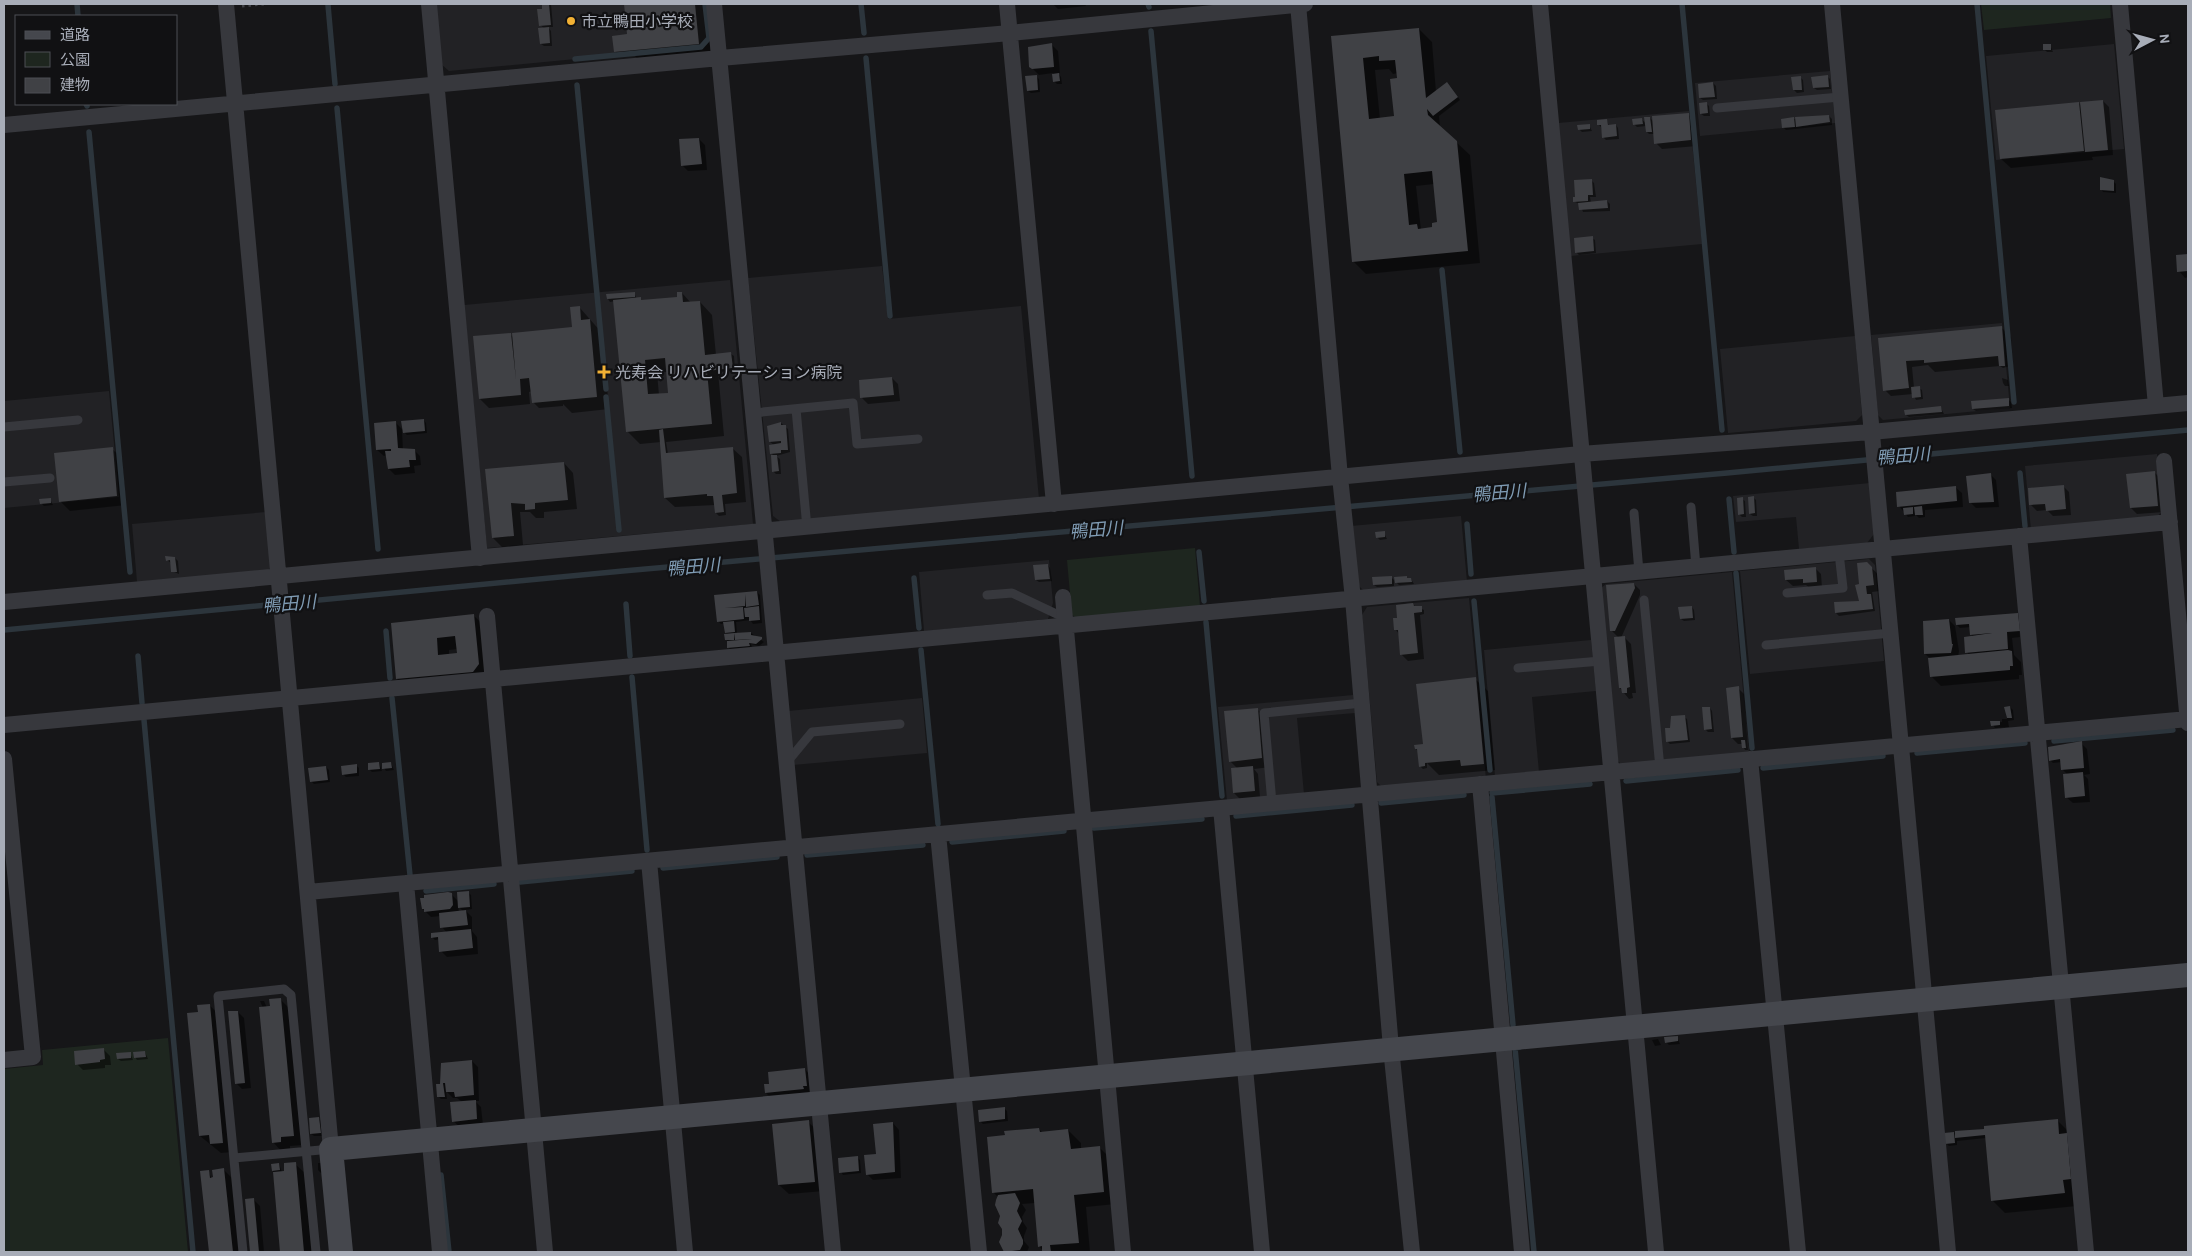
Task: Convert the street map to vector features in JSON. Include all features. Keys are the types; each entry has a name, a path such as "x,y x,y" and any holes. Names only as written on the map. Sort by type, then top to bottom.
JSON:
{"street":[{"path":"429,4 480,558"},
{"path":"714,4 764,537 778,654 833,1252"},
{"path":"1007,4 1054,504"},
{"path":"4,125 720,58 1010,33 1300,4 1340,482 1353,599 1391,1048 1412,1252"},
{"path":"1540,4 1656,1252"},
{"path":"1832,4 1948,1252"},
{"path":"2120,4 2156,406"},
{"path":"227,6 341,1252"},
{"path":"4,602 279,582 480,558 764,537 807,528 1054,504 1340,482 1582,459 1872,436 2188,403"},
{"path":"2164,461 2188,723"},
{"path":"4,725 778,654 1065,622 1353,599 2170,522"},
{"path":"2019,536 2086,1252"},
{"path":"1063,597 1123,1252"},
{"path":"487,616 545,1252"},
{"path":"308,892 2188,719"},
{"path":"4,759 33,1056 4,1060"},
{"path":"1750,759 1798,1252"},
{"path":"1480,784 1522,1252"},
{"path":"1221,808 1262,1252"},
{"path":"938,834 979,1252"},
{"path":"649,861 685,1252"},
{"path":"406,883 440,1252"},
{"path":"331,1149 1391,1048 2188,975"}],"lane":[{"path":"1717,108 1840,97"},
{"path":"753,413 853,403 857,444 918,438"},
{"path":"796,409 807,528"},
{"path":"4,427 78,420"},
{"path":"4,482 50,478"},
{"path":"1691,507 1696,567"},
{"path":"1634,512 1639,572"},
{"path":"1787,593 1843,588 1839,553"},
{"path":"987,595 1012,593 1065,622"},
{"path":"1644,600 1660,768"},
{"path":"1766,645 1891,633"},
{"path":"1518,668 1601,661"},
{"path":"1272,804 1264,713 1362,703"},
{"path":"788,761 812,732 900,724"},
{"path":"243,1252 218,996 284,989 291,995 316,1252"},
{"path":"234,1158 331,1149"}],"path":[{"path":"227,6 264,4"}],"shaded area":[{"name":"市立鴨田小学校","path":"435,4 704,4 707,39 701,47 449,71 441,64"},
{"path":"2114,44 2124,149 1996,160 1986,56"},
{"path":"1830,71 1835,123 1700,136 1695,83"},
{"path":"1689,111 1702,244 1570,256 1558,123"},
{"path":"882,266 888,319 1021,306 1039,499 781,522 773,516 748,278"},
{"name":"光寿会 リハビリテーション病院","path":"730,280 753,524 487,548 464,305"},
{"path":"2002,323 2010,408 1883,420 1878,415 1871,335"},
{"path":"1855,336 1862,415 1856,421 1728,433 1720,349"},
{"path":"109,391 119,497 4,508 4,401"},
{"path":"2157,454 2163,510 2156,518 2031,530 2025,466"},
{"path":"1870,483 1874,534 1867,543 1799,549 1796,517 1736,522 1733,496"},
{"path":"266,512 271,566 269,570 137,582 132,524"},
{"path":"1461,516 1467,582 1364,591 1357,584 1351,526"},
{"path":"1869,559 1875,565 1884,661 1750,674 1740,571"},
{"path":"1049,560 1053,603 1048,619 924,631 919,572"},
{"path":"1732,572 1749,754 1623,766 1617,760 1601,588 1606,584"},
{"path":"1469,598 1486,779 1383,788 1377,782 1362,615 1367,607"},
{"path":"1591,640 1596,691 1532,697 1539,772 1495,776 1484,650"},
{"path":"1353,695 1355,713 1297,718 1304,794 1227,801 1218,707"},
{"path":"922,698 927,753 793,765 788,711"}],"green space":[{"path":"1981,4 2110,4 2111,18 1984,30"},
{"path":"1195,548 1200,606 1077,618 1072,615 1067,560"},
{"path":"168,1038 188,1252 4,1252 4,1069 43,1065 42,1050"}],"building":[{"path":"542,4 549,4 551,25 539,26 537,9 542,9"},
{"path":"624,4 695,4 699,44 614,52 612,36 627,34"},
{"path":"549,27 550,43 540,44 538,28"},
{"path":"1419,28 1426,98 1447,82 1458,97 1433,116 1427,109 1428,115 1457,141 1468,251 1352,262 1331,36","holes":["1379,56 1379,61 1395,60 1397,78 1390,79 1394,116 1369,119 1363,58","1432,171 1437,222 1432,223 1432,227 1418,229 1417,224 1409,225 1404,174"]},
{"path":"1052,43 1054,67 1032,69 1029,67 1028,47"},
{"path":"2043,44 2051,44 2051,50 2043,50"},
{"path":"1059,73 1060,81 1053,82 1052,74"},
{"path":"1037,75 1038,90 1027,91 1025,76"},
{"path":"1828,75 1829,87 1813,88 1811,77"},
{"path":"1801,76 1802,90 1793,90 1791,77"},
{"path":"1713,82 1715,97 1699,98 1698,84"},
{"path":"2103,100 2108,150 2085,152 2080,102"},
{"path":"1707,102 1708,113 1700,114 1699,103"},
{"path":"2079,102 2084,151 2000,159 1995,110"},
{"path":"1689,113 1691,140 1654,144 1652,116"},
{"path":"1829,115 1830,122 1796,127 1795,117"},
{"path":"1644,117 1650,117 1652,132 1646,132"},
{"path":"1794,117 1795,127 1782,128 1781,119"},
{"path":"1642,118 1643,124 1633,125 1632,119"},
{"path":"1607,119 1608,125 1616,124 1617,136 1602,138 1601,125 1597,125 1597,120"},
{"path":"1590,124 1590,129 1578,130 1577,125"},
{"path":"699,138 702,164 681,166 679,139"},
{"path":"2100,177 2114,180 2114,191 2100,190"},
{"path":"1592,179 1593,195 1588,195 1588,201 1573,202 1573,197 1575,197 1574,180"},
{"path":"1607,200 1608,208 1579,210 1578,203"},
{"path":"1593,236 1594,251 1575,253 1574,238"},
{"path":"2188,254 2188,271 2177,272 2176,255"},
{"path":"635,292 635,297 607,299 606,294"},
{"path":"677,292 682,292 683,302 700,301 705,355 731,352 733,368 707,371 712,424 626,432 613,300 641,297 641,300 677,297","holes":["665,358 668,393 648,394 645,360"]},
{"path":"580,306 581,320 590,319 597,397 532,403 529,378 520,379 521,395 479,399 473,336 511,333 516,380 512,333 572,327 570,307"},
{"path":"2002,326 2005,366 1999,366 1998,356 1924,363 1924,360 1906,361 1909,388 1883,391 1878,338"},
{"path":"892,377 894,395 860,398 859,380"},
{"path":"1920,386 1921,397 1912,398 1911,387"},
{"path":"2009,398 2009,406 1972,409 1971,401"},
{"path":"1941,406 1942,412 1905,415 1904,410"},
{"path":"424,419 425,431 403,433 401,421"},
{"path":"396,421 398,448 415,449 416,460 409,460 410,467 388,469 385,451 391,451 391,449 376,450 374,423"},
{"path":"781,422 781,425 786,425 788,450 781,450 781,453 770,454 769,445 781,443 781,441 769,442 767,426"},
{"path":"663,429 666,453 733,447 737,493 722,495 724,512 715,513 713,496 707,496 707,494 664,498 659,430"},
{"path":"113,447 117,496 59,502 54,453"},
{"path":"771,455 777,455 779,471 772,472"},
{"path":"564,462 568,500 535,503 535,509 525,510 525,504 511,503 514,536 492,538 485,469"},
{"path":"2155,471 2158,506 2130,508 2126,474"},
{"path":"1991,473 1994,502 1969,503 1966,476"},
{"path":"2064,485 2066,509 2046,511 2045,504 2029,505 2028,488"},
{"path":"1956,486 1957,501 1897,507 1896,492"},
{"path":"1754,496 1755,513 1749,514 1748,497"},
{"path":"1743,497 1744,514 1738,515 1737,498"},
{"path":"51,498 51,503 40,504 39,499"},
{"path":"1922,506 1923,515 1915,515 1914,507"},
{"path":"1913,507 1913,514 1904,515 1903,508"},
{"path":"1385,531 1385,537 1376,538 1375,532"},
{"path":"165,556 175,557 177,572 171,572 170,560 166,561"},
{"path":"1867,562 1872,567 1874,585 1866,586 1867,594 1871,594 1873,609 1835,613 1834,602 1859,601 1855,585 1859,584 1857,563"},
{"path":"1048,564 1050,579 1035,580 1033,565"},
{"path":"1816,567 1817,582 1803,583 1803,579 1785,580 1784,570"},
{"path":"1392,576 1392,584 1373,585 1372,577"},
{"path":"1407,576 1407,578 1411,578 1412,582 1395,583 1394,577"},
{"path":"1634,583 1635,588 1615,631 1610,631 1606,585"},
{"path":"757,591 759,605 746,607 745,594 745,606 725,608 743,607 744,619 717,622 714,595"},
{"path":"1413,603 1414,606 1422,606 1422,612 1414,613 1418,653 1400,655 1398,630 1394,630 1393,618 1397,618 1396,605"},
{"path":"759,606 760,620 749,621 749,617 745,617 744,608"},
{"path":"1692,606 1693,618 1680,619 1678,607"},
{"path":"2018,613 2020,631 2007,632 2008,649 1965,653 1964,637 1992,633 1970,635 1969,624 1956,625 1955,618"},
{"path":"474,614 479,664 473,672 396,679 391,623","holes":["455,636 457,653 438,655 437,638"]},
{"path":"1949,619 1953,644 1951,653 1924,654 1923,621"},
{"path":"734,621 735,632 725,633 723,622"},
{"path":"751,632 751,635 762,637 762,639 756,644 749,643 750,646 727,648 727,641 752,639 735,640 734,633"},
{"path":"734,633 734,640 725,640 724,634"},
{"path":"1625,636 1630,687 1627,688 1627,693 1622,693 1621,688 1619,688 1614,637"},
{"path":"2012,651 2013,666 2010,666 2010,670 1930,677 1928,658"},
{"path":"1476,677 1484,764 1461,766 1460,760 1425,763 1425,766 1419,767 1417,749 1415,749 1414,745 1423,744 1416,684"},
{"path":"1739,686 1743,737 1731,738 1726,688"},
{"path":"2010,706 2012,718 2007,718 2004,707"},
{"path":"1702,707 1710,707 1712,729 1704,730"},
{"path":"1258,708 1262,758 1229,762 1224,711"},
{"path":"1685,715 1688,740 1666,742 1665,728 1670,728 1671,716"},
{"path":"1990,721 2000,721 2000,725 1991,726"},
{"path":"1741,740 1745,740 1746,748 1742,748"},
{"path":"2082,741 2084,768 2061,770 2060,759 2049,761 2048,747"},
{"path":"379,762 380,769 368,770 368,763"},
{"path":"391,762 392,768 382,769 382,763"},
{"path":"357,764 357,773 342,775 341,766"},
{"path":"326,766 328,780 310,782 308,768"},
{"path":"1253,766 1255,791 1233,793 1231,768"},
{"path":"2083,772 2085,796 2065,798 2063,774"},
{"path":"469,891 470,907 458,908 457,892"},
{"path":"452,893 453,905 450,909 424,912 420,898 424,898 424,895"},
{"path":"466,910 468,925 440,928 439,913"},
{"path":"471,929 473,948 439,952 438,937 431,938 431,933"},
{"path":"281,998 294,1136 281,1137 281,1142 272,1143 259,1007 270,1006 269,999"},
{"path":"210,1004 223,1143 210,1144 209,1135 199,1136 187,1013 198,1012 197,1005"},
{"path":"228,1011 238,1011 245,1083 235,1084"},
{"path":"1678,1036 1678,1041 1665,1043 1664,1037"},
{"path":"104,1048 105,1059 100,1060 100,1062 75,1065 74,1051"},
{"path":"145,1051 146,1057 134,1058 133,1052"},
{"path":"131,1052 131,1058 117,1059 116,1053"},
{"path":"472,1060 474,1095 455,1097 454,1092 446,1092 445,1083 443,1083 445,1097 437,1097 436,1084 440,1084 441,1063"},
{"path":"805,1068 807,1086 803,1086 804,1089 765,1093 764,1084 769,1084 768,1072"},
{"path":"476,1100 477,1119 452,1122 450,1102"},
{"path":"1005,1107 1005,1119 979,1122 978,1110"},
{"path":"319,1117 321,1133 310,1134 309,1118"},
{"path":"2058,1119 2059,1134 2067,1133 2071,1179 2063,1180 2065,1193 1991,1201 1985,1135 1955,1138 1955,1131 1984,1129 1984,1126"},
{"path":"809,1120 815,1182 778,1185 772,1124"},
{"path":"893,1122 895,1172 866,1175 864,1155 876,1154 873,1124"},
{"path":"1039,1128 1040,1132 1068,1129 1071,1149 1100,1146 1104,1192 1074,1195 1079,1243 1050,1245 1051,1252 1042,1252 1042,1246 1038,1247 1033,1189 992,1193 987,1137 1005,1135 1004,1131"},
{"path":"1954,1132 1955,1143 1945,1144 1944,1133"},
{"path":"858,1156 859,1171 839,1173 838,1158"},
{"path":"296,1162 304,1252 280,1252 273,1172 284,1171 284,1163"},
{"path":"279,1163 280,1170 272,1171 271,1164"},
{"path":"224,1168 233,1252 209,1252 200,1171 209,1170 210,1178 213,1177 212,1170"},
{"path":"1015,1193 1020,1203 1017,1211 1022,1221 1018,1229 1023,1244 1020,1250 1004,1252 999,1242 1002,1229 998,1223 1000,1216 995,1205 998,1195"},
{"path":"254,1198 259,1252 250,1252 245,1199"}],"waterway":[{"path":"77,4 78,15"},
{"path":"575,59 701,47 709,38 705,4"},
{"path":"861,4 864,33"},
{"path":"1682,4 1722,430"},
{"path":"1977,4 2014,402"},
{"path":"328,5 335,84"},
{"path":"1151,31 1192,476"},
{"path":"866,58 890,316"},
{"path":"577,85 606,389"},
{"path":"337,108 378,549"},
{"path":"89,132 130,572"},
{"path":"1442,270 1460,452"},
{"path":"606,397 619,530"},
{"name":"鴨田川","path":"4,630 623,571 2188,430"},
{"path":"2020,473 2025,526"},
{"path":"1729,499 1734,552"},
{"path":"1467,524 1471,574"},
{"path":"1199,552 1204,601"},
{"path":"1736,573 1752,748"},
{"path":"914,578 919,628"},
{"path":"1474,601 1490,770"},
{"path":"626,604 630,656"},
{"path":"1206,622 1222,796"},
{"path":"386,631 390,678"},
{"path":"921,650 938,824"},
{"path":"138,656 142,703"},
{"path":"632,677 647,850"},
{"path":"392,698 410,875"},
{"path":"144,720 193,1252"},
{"path":"2054,741 2173,730"},
{"path":"1917,753 2025,743"},
{"path":"1763,768 1883,756"},
{"path":"1626,781 1738,770"},
{"path":"1492,793 1590,784"},
{"path":"1381,803 1464,795"},
{"path":"1492,797 1513,1025"},
{"path":"1236,816 1352,805"},
{"path":"1094,828 1202,819"},
{"path":"952,842 1064,831"},
{"path":"807,855 923,845"},
{"path":"663,868 777,857"},
{"path":"520,882 632,871"},
{"path":"426,891 494,884"},
{"path":"1520,1047 1515,1048 1534,1252"},
{"path":"441,1175 449,1252"}],"place":[{"name":"市立鴨田小学校","path":"571,21"},
{"name":"光寿会 リハビリテーション病院","path":"604,372"}]}
